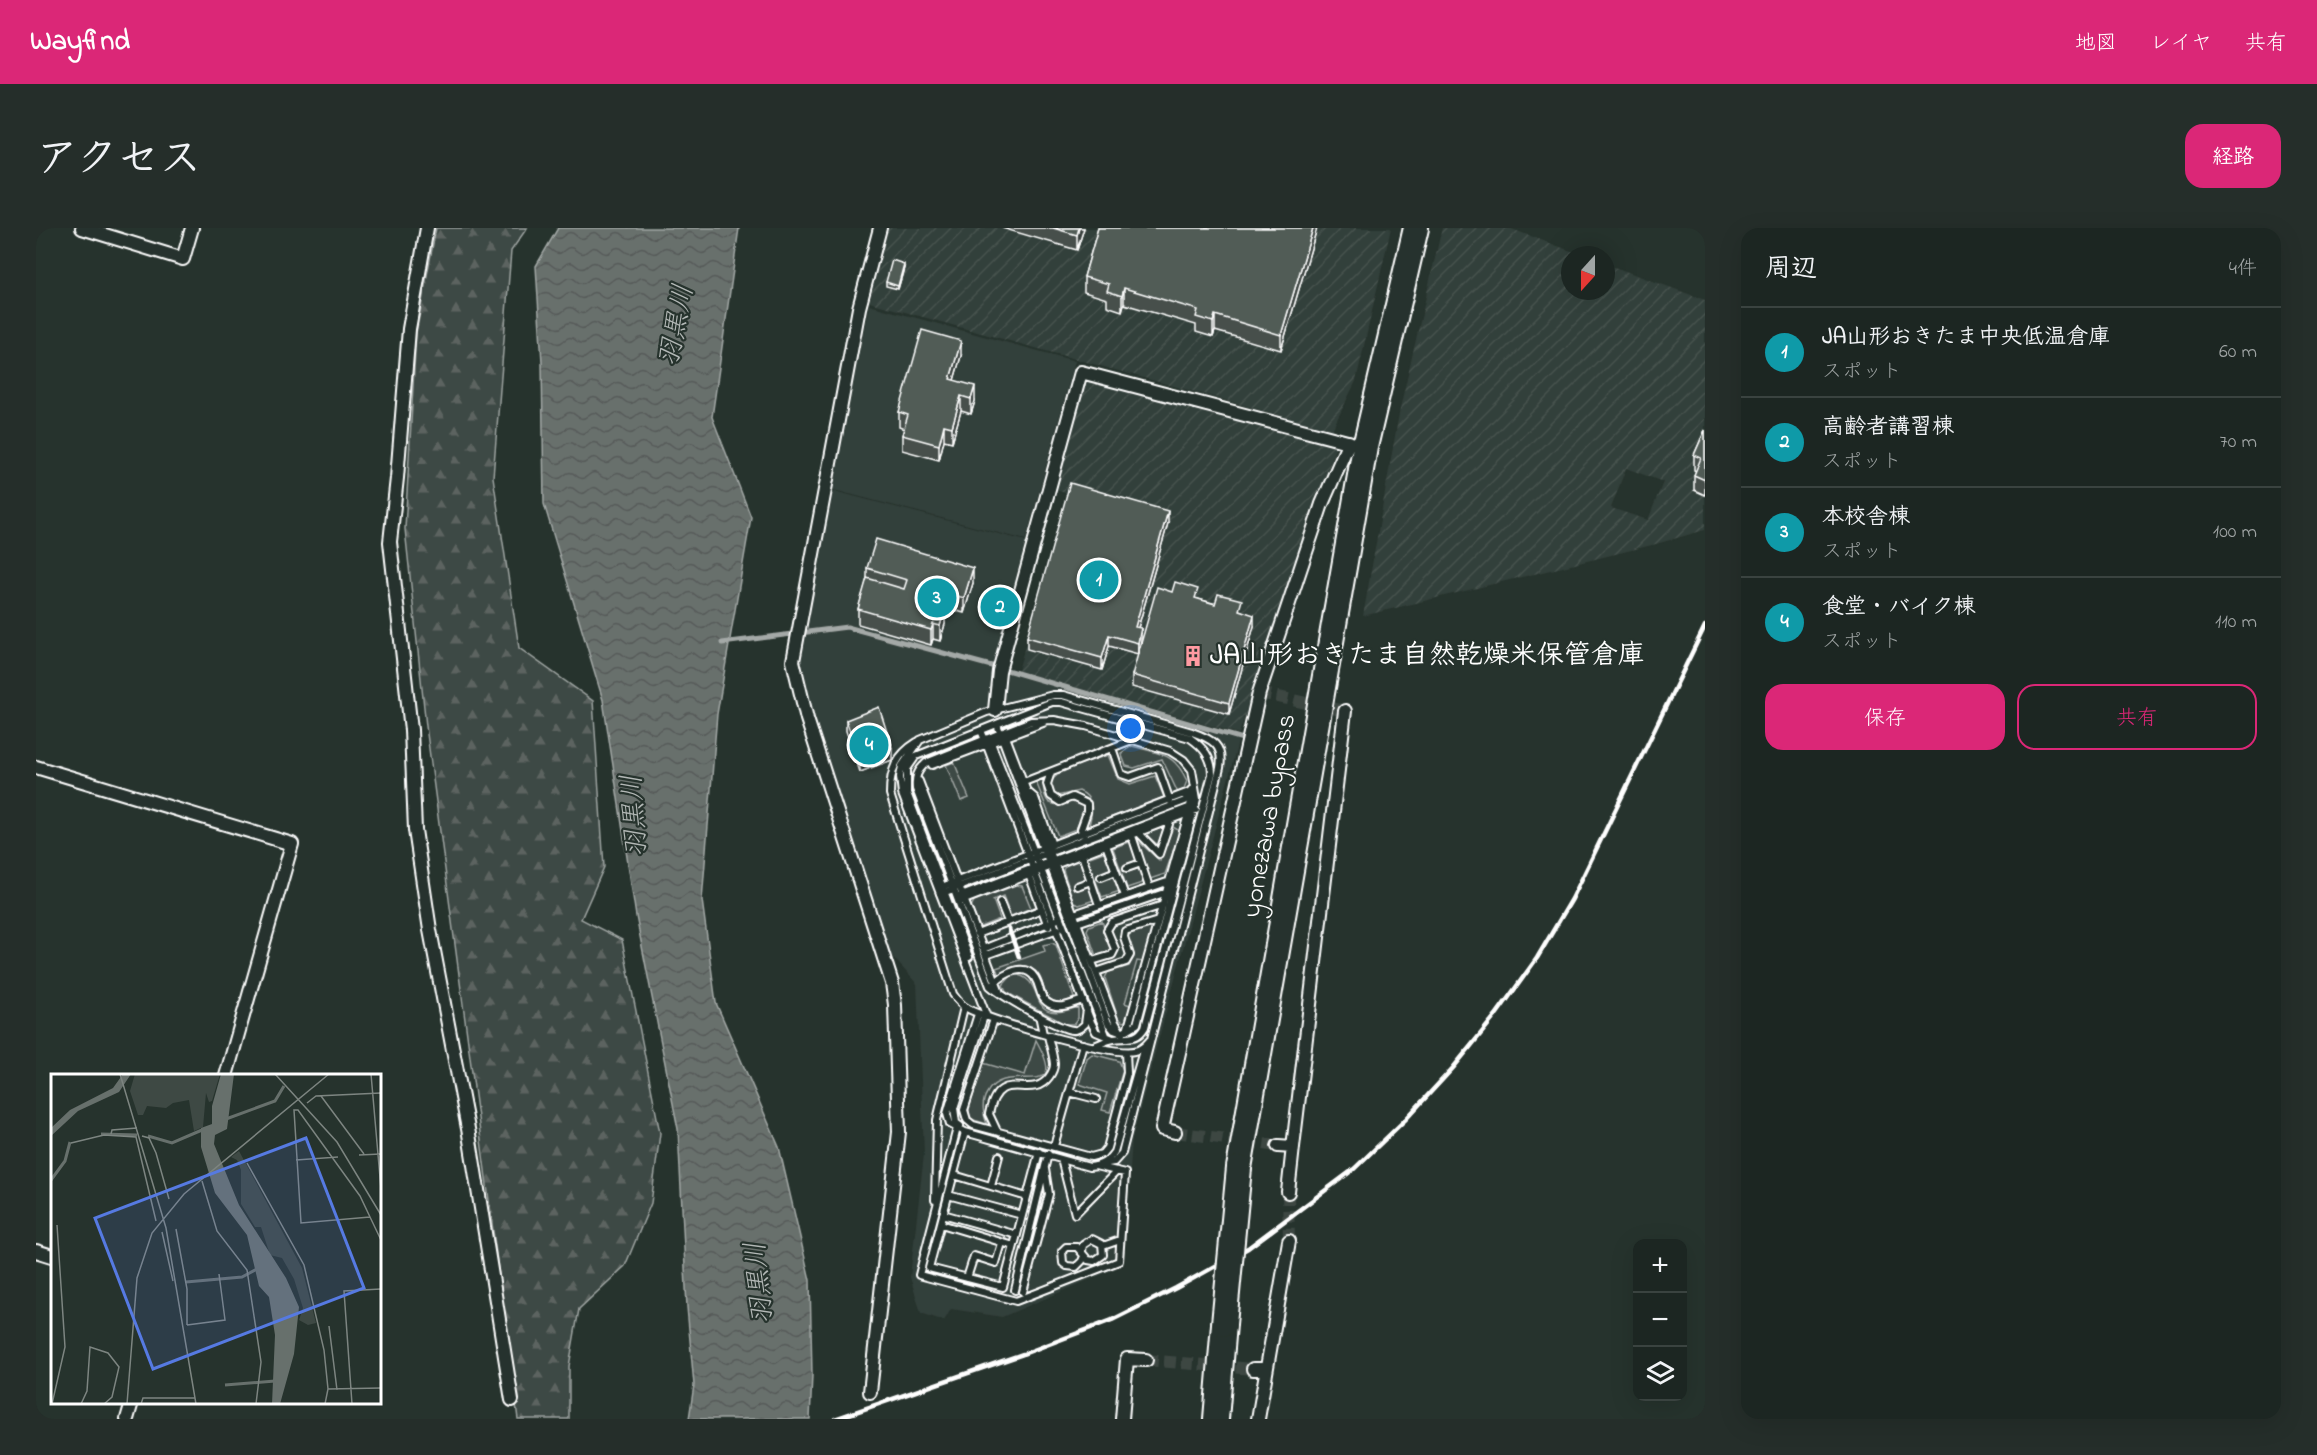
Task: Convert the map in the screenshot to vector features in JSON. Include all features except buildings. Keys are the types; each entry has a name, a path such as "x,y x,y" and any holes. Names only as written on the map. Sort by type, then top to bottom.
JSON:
{"highway":[{"name":"yonezawa bypass","path":"1216,1419 1239,1168 1357,445 1416,228"}],"street":[{"path":"81,228 183,259 192,228"},
{"path":"428,228 409,328 390,542 411,730 415,830 430,930 469,1134 512,1400"},
{"path":"870,1392 899,1132 895,1005 892,982 807,719 793,661 859,308 879,228"},
{"path":"995,710 1000,666 1081,372 1357,445 1322,504 1259,693 1162,1129 1175,1132"},
{"path":"1288,1192 1345,711"},
{"path":"36,767 292,844 227,1074"},
{"path":"1278,1146 1293,1147"},
{"path":"1258,1419 1259,1369 1289,1241"},
{"path":"36,1251 51,1256"},
{"path":"1122,1419 1126,1359 1146,1360"},
{"path":"127,1419 131,1404"}],"lane":[{"path":"1098,1165 1114,1162 1122,1153 1220,768 1222,757 1217,745 1206,737 1192,732 1063,695 995,710 920,740 905,749 898,757 890,778 890,794 952,994 964,1007 987,1017 1046,1035 1126,1052 1144,1047"},
{"path":"1035,870 1096,1032 1110,1038 1133,1038 1141,1034 1145,1027 1205,801 1212,767 1210,759 1200,745 1190,738 1061,702 1052,702 916,756 907,769 907,793 987,1017 964,1110 967,1120 973,1125 1091,1157 1102,1154 1107,1148 1127,1073 1126,1052"},
{"path":"1087,1008 1085,1024 1080,1029 1073,1030 1002,996 990,986 920,787 919,779 928,766 1031,721 1054,720 1086,726 1170,751 1184,760 1192,770 1197,799 1192,809 1125,1032"},
{"path":"999,723 1048,849"},
{"path":"984,729 1032,856 1042,909 1053,921 1104,1033 1110,1038"},
{"path":"1003,735 1024,782 1108,1023 1114,1030 1125,1032 1137,1024 1192,809 1192,770"},
{"path":"920,740 902,766 900,777 902,794 941,890"},
{"path":"1024,782 1132,740"},
{"path":"1112,748 1121,774 1130,777 1158,766 1170,801"},
{"path":"1051,772 1047,784 1051,796 1060,801 1072,797 1087,804 1088,812 1081,829 1083,834"},
{"path":"941,890 1032,856 1192,790"},
{"path":"1048,849 1185,801 1192,790"},
{"path":"1052,864 1082,855 1170,821 1205,801"},
{"path":"946,904 1192,809"},
{"path":"1135,834 1159,854 1170,821"},
{"path":"1135,834 1149,887"},
{"path":"1106,845 1125,896"},
{"path":"1082,855 1099,905"},
{"path":"1126,868 1141,863"},
{"path":"1101,876 1116,871"},
{"path":"1077,886 1091,881"},
{"path":"985,952 1053,921 1170,881"},
{"path":"985,952 1167,892"},
{"path":"960,899 985,952 995,983 1002,996"},
{"path":"1000,902 1008,922"},
{"path":"1092,961 1112,955 1114,949 1107,930 1112,922 1163,905"},
{"path":"977,934 1042,909"},
{"path":"1096,972 1126,962 1130,955 1124,937 1125,931 1158,921"},
{"path":"1074,924 1092,961 1115,1022 1125,1032"},
{"path":"995,983 1010,972 1023,970 1030,972 1036,979 1041,997 1053,1006 1063,1007 1083,1000"},
{"path":"935,1209 937,1120 964,1007"},
{"path":"997,1131 989,1114 995,1095 1000,1089 1011,1085 1031,1087 1043,1084 1051,1075 1054,1062 1039,1015"},
{"path":"957,1128 919,1275 1016,1301 1119,1261 1125,1173 1098,1165 1061,1159 968,1132 950,1124 947,1114 987,1017"},
{"path":"968,1132 956,1123 954,1108 987,1017"},
{"path":"1098,1165 1108,1161 1114,1152 1144,1047 1151,1036"},
{"path":"1094,1046 1110,1038"},
{"path":"1054,1146 1083,1044"},
{"path":"1070,1092 1096,1099"},
{"path":"968,1132 948,1195 929,1268 1033,1295"},
{"path":"1003,1287 1039,1152"},
{"path":"1015,1290 1048,1154"},
{"path":"991,1186 999,1156"},
{"path":"1061,1159 1076,1214 1117,1171"},
{"path":"1023,1292 1048,1194 1045,1165"},
{"path":"954,1175 1027,1197"},
{"path":"948,1195 1022,1215"},
{"path":"943,1214 1017,1235"},
{"path":"941,1224 1014,1246"},
{"path":"1083,1253 1082,1262 1076,1267 1063,1263 1062,1251 1072,1245 1077,1246 1083,1253 1094,1261 1103,1255 1103,1246 1098,1240 1092,1239 1083,1245 1083,1253"},
{"path":"1103,1246 1120,1240"},
{"path":"968,1278 974,1256 996,1263 1002,1243"},
{"path":"1076,1267 1080,1278"}],"shaded area":[{"path":"888,228 1391,228 1356,381 1332,430 869,302"},
{"path":"1442,228 1509,228 1561,247 1561,300 1615,300 1615,267 1705,300 1705,530 1363,616 1400,408","holes":["1626,468 1663,482 1648,520 1611,508"]},
{"path":"869,305 1075,361 1026,540 830,489"},
{"path":"1083,376 1336,446 1239,734 1018,671 1068,494 1053,489"},
{"path":"830,490 1026,541 994,669 1239,739 1132,1139 1124,1265 1002,1317 951,1309 944,1321 921,1313 910,1277 924,1154 917,984 890,954 797,663"}],"green space":[{"path":"436,228 527,228 511,251 493,477 519,648 593,701 604,867 581,919 622,940 660,1133 651,1203 625,1266 579,1309 569,1366 569,1419 518,1419 426,726 405,529 416,333"},
{"path":"1132,746 1158,753 1177,764 1187,781 1183,791 1178,793 1162,759 1134,768 1126,766 1121,753"},
{"path":"1108,755 1118,779 1130,784 1155,776 1164,797 1089,826 1092,806 1088,798 1079,791 1057,796 1051,788 1051,781 1067,770"},
{"path":"954,762 969,798 961,801 946,765"},
{"path":"1043,779 1044,792 1051,804 1070,802 1082,805 1084,813 1076,829 1058,836 1036,782"},
{"path":"1164,827 1158,845 1145,834"},
{"path":"1173,827 1178,830 1179,835 1165,874 1150,879 1136,839 1160,861"},
{"path":"1131,841 1137,861 1125,865 1127,872 1140,868 1145,882 1127,888 1113,848"},
{"path":"1106,851 1112,870 1099,874 1101,880 1115,876 1120,891 1102,897 1087,858"},
{"path":"1080,860 1087,879 1074,884 1076,890 1089,886 1094,900 1079,905 1074,903 1063,870 1065,866"},
{"path":"1016,885 1022,886 1031,908 1011,916 1003,896 993,900 1000,919 980,927 971,907 974,901"},
{"path":"1102,921 1111,947 1109,953 1096,956 1087,930 1089,926"},
{"path":"1153,926 1143,962 1137,961 1125,1003 1132,1006 1128,1020 1123,1022 1118,1018 1105,978 1108,972 1129,966 1134,957 1128,938 1130,932"},
{"path":"1052,943 1056,945 1074,998 1065,1002 1050,1000 1037,973 1024,966 1014,966 999,975 996,968 1045,951 1043,945"},
{"path":"1013,974 1024,977 1031,984 1042,1006 1049,1011 1078,1007 1078,1018 1074,1024 1065,1024 1006,992 1003,985"},
{"path":"1036,1040 1045,1060 1046,1071 1042,1077 1007,1079 996,1083 987,1093 983,1104 987,1124 969,1116 983,1063 1025,1075"},
{"path":"1092,1054 1119,1061 1123,1070 1110,1112 1102,1110 1107,1093 1079,1084 1087,1058"}],"water":[{"name":"羽黒川","path":"558,228 739,228 712,417 751,517 717,714 702,900 716,1003 779,1147 810,1280 812,1375 810,1419 689,1419 694,1385 687,1307 678,1129 636,916 603,700 544,504 542,362 536,266"}],"waterway":[{"path":"722,643 847,627 1010,671 1243,739"}],"tunnel":[{"path":"1259,693 1345,711"},
{"path":"1175,1132 1278,1146"},
{"path":"1288,1192 1289,1241"},
{"path":"1146,1360 1253,1369"}],"railway":[{"path":"835,1419 1023,1354 1112,1320 1248,1248 1354,1169 1405,1120 1453,1068 1496,1015 1537,958 1572,899 1705,626"},
{"path":"1009,929 1019,957"}],"place":[{"name":"JA山形おきたま中央低温倉庫","path":"1099,580"},
{"name":"本校舎棟","path":"937,598"},
{"name":"高齢者講習棟","path":"1000,607"},
{"name":"JA山形おきたま自然乾燥米保管倉庫","path":"1193,656"},
{"name":"食堂・バイク棟","path":"869,745"}]}
